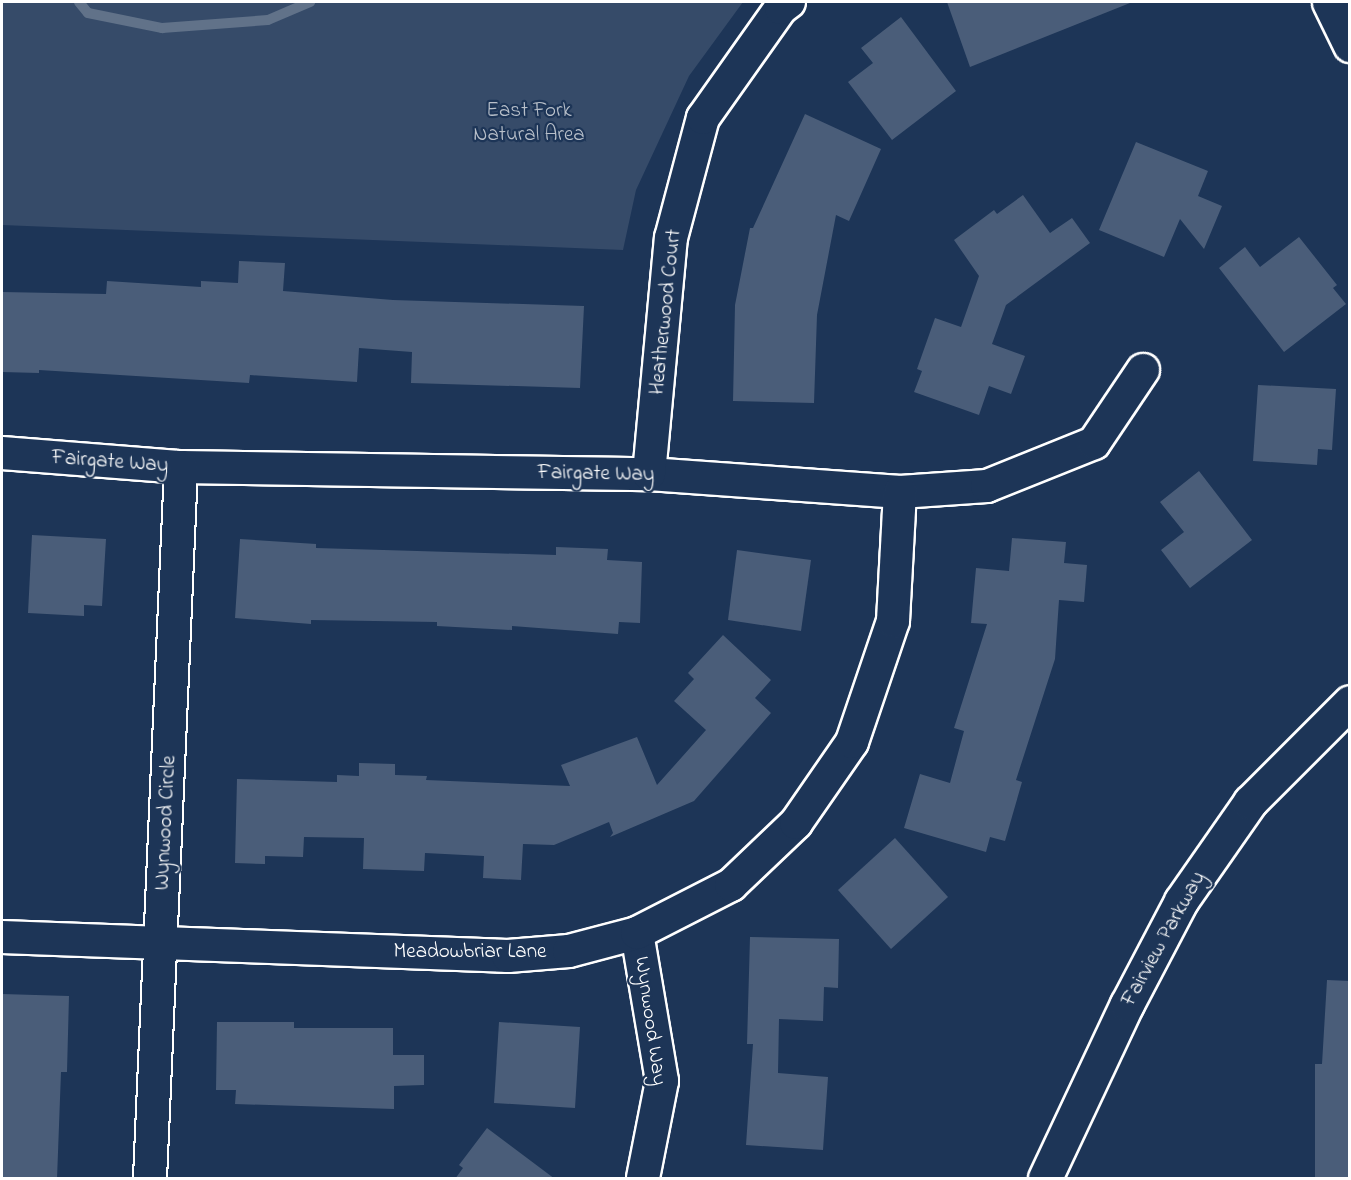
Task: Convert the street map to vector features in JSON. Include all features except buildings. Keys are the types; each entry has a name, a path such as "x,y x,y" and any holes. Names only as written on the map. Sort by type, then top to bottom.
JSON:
{"main road":[{"path":"1329,2 1350,45"},
{"name":"Fairview Parkway","path":"1045,1179 1127,1004 1181,901 1250,802 1350,702"}],"street":[{"name":"Heatherwood Court","path":"649,474 671,238 703,117 781,8 789,2"},
{"name":"Fairgate Way","path":"2,453 182,467 649,474 900,492 987,486 1094,443 1143,370"},
{"name":"Wynwood Circle","path":"150,1179 182,467"},
{"name":"Meadowbriar Lane","path":"2,937 160,946 508,956 569,951 637,933 731,885 796,823 852,742 893,621 900,492"},
{"name":"Wynwood Way","path":"637,933 663,1081 643,1179"}],"green space":[{"name":"East Fork Natural Area","path":"2,2 743,2 689,76 636,190 623,250 2,225"}],"waterway":[{"path":"79,2 88,13 162,28 268,20 310,2"}]}
